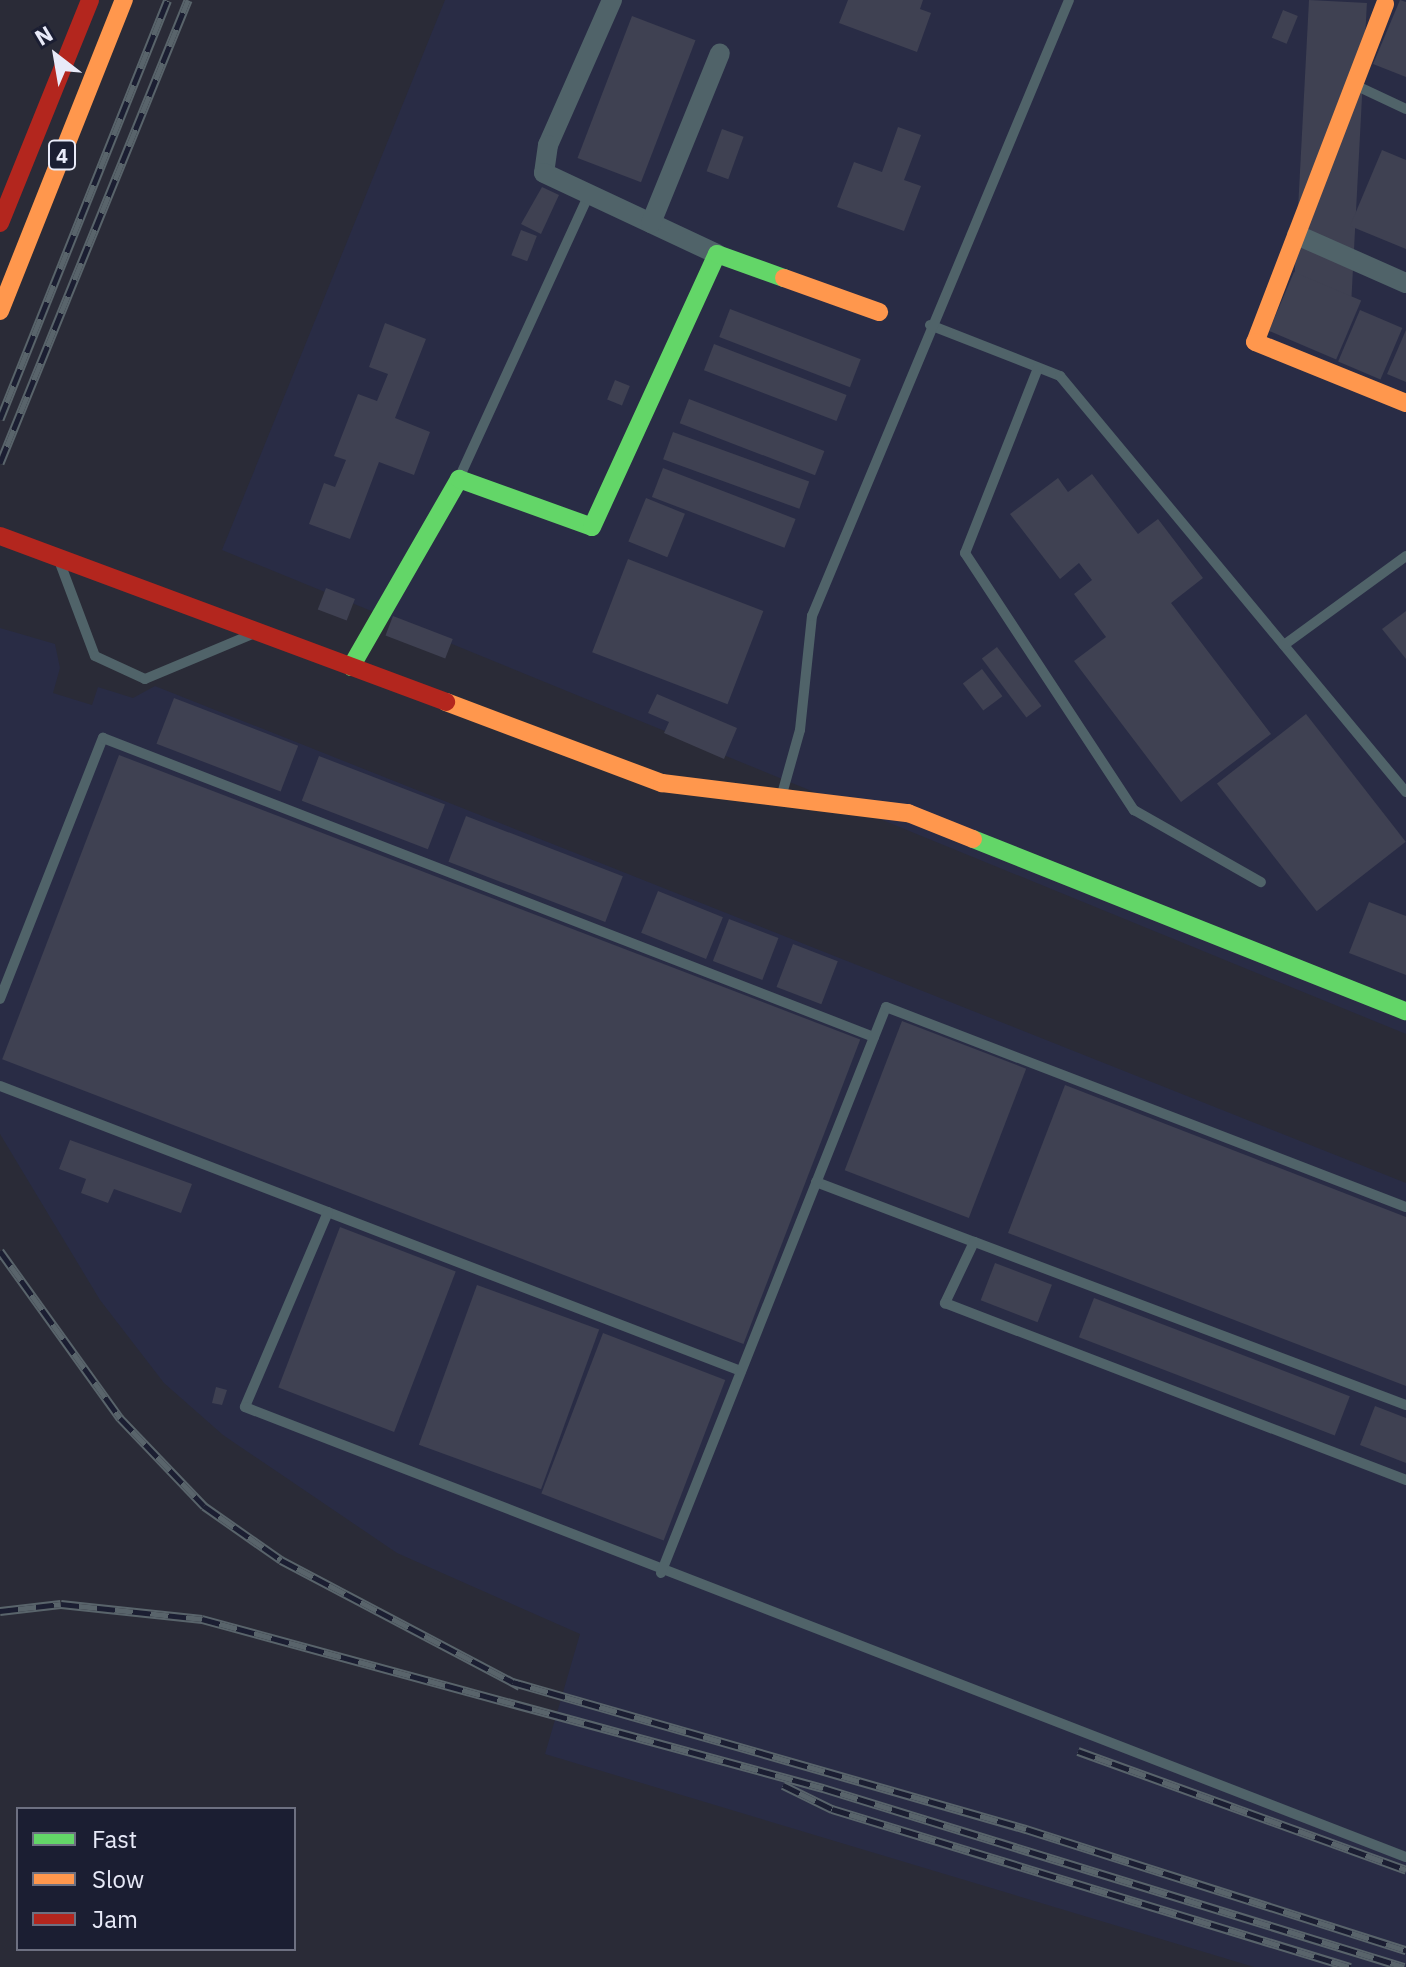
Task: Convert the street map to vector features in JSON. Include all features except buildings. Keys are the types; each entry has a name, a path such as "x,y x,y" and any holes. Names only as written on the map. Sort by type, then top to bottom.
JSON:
{"street":[{"name":"4","path":"0,223 90,0"},
{"name":"4","path":"0,311 124,0"},
{"path":"612,0 548,145 544,173 717,254 879,312"},
{"path":"1385,4 1255,342 1406,403"},
{"path":"651,223 720,53"},
{"path":"1297,235 1406,283"},
{"path":"351,667 459,479 592,527 717,254"},
{"path":"0,536 662,783 908,813 1406,1011"}],"lane":[{"path":"781,796 800,730 812,616 930,325 1069,0"},
{"path":"1356,85 1406,109"},
{"path":"459,479 589,194"},
{"path":"930,325 1060,376 1406,792"},
{"path":"1038,368 965,553 1134,810 1261,882"},
{"path":"1284,645 1406,556"},
{"path":"58,557 95,656 145,679 258,632"},
{"path":"0,999 103,738 874,1037"},
{"path":"661,1573 886,1007 1406,1207"},
{"path":"0,1086 741,1371"},
{"path":"816,1182 1406,1405"},
{"path":"328,1212 245,1407 661,1573 1406,1857"},
{"path":"974,1242 945,1303 1406,1480"}],"shaded area":[{"path":"445,0 1406,0 1406,1034 222,550"},
{"path":"0,628 55,644 60,668 53,693 92,705 98,687 133,698 155,686 1406,1183 1406,1967 1254,1967 545,1754 580,1634 397,1553 223,1435 164,1383 100,1300 0,1134"}],"railway":[{"path":"0,419 168,0"},
{"path":"0,463 188,0"},
{"path":"0,1251 120,1418 204,1506 281,1560 520,1686"},
{"path":"0,1611 61,1604 202,1619 823,1788 1404,1967"},
{"path":"513,1682 1026,1829 1406,1950"},
{"path":"1078,1751 1406,1870"},
{"path":"783,1785 832,1809 1350,1967"}],"traffic: fast":[{"path":"351,667 459,479 592,527 717,254 784,278"},
{"path":"973,839 1406,1011"}],"traffic: slow":[{"path":"0,311 124,0"},
{"path":"1385,4 1255,342 1406,403"},
{"path":"784,278 879,312"},
{"path":"446,702 662,783 908,813 973,839"}],"traffic: jam":[{"path":"0,223 90,0"},
{"path":"0,536 446,702"}]}
